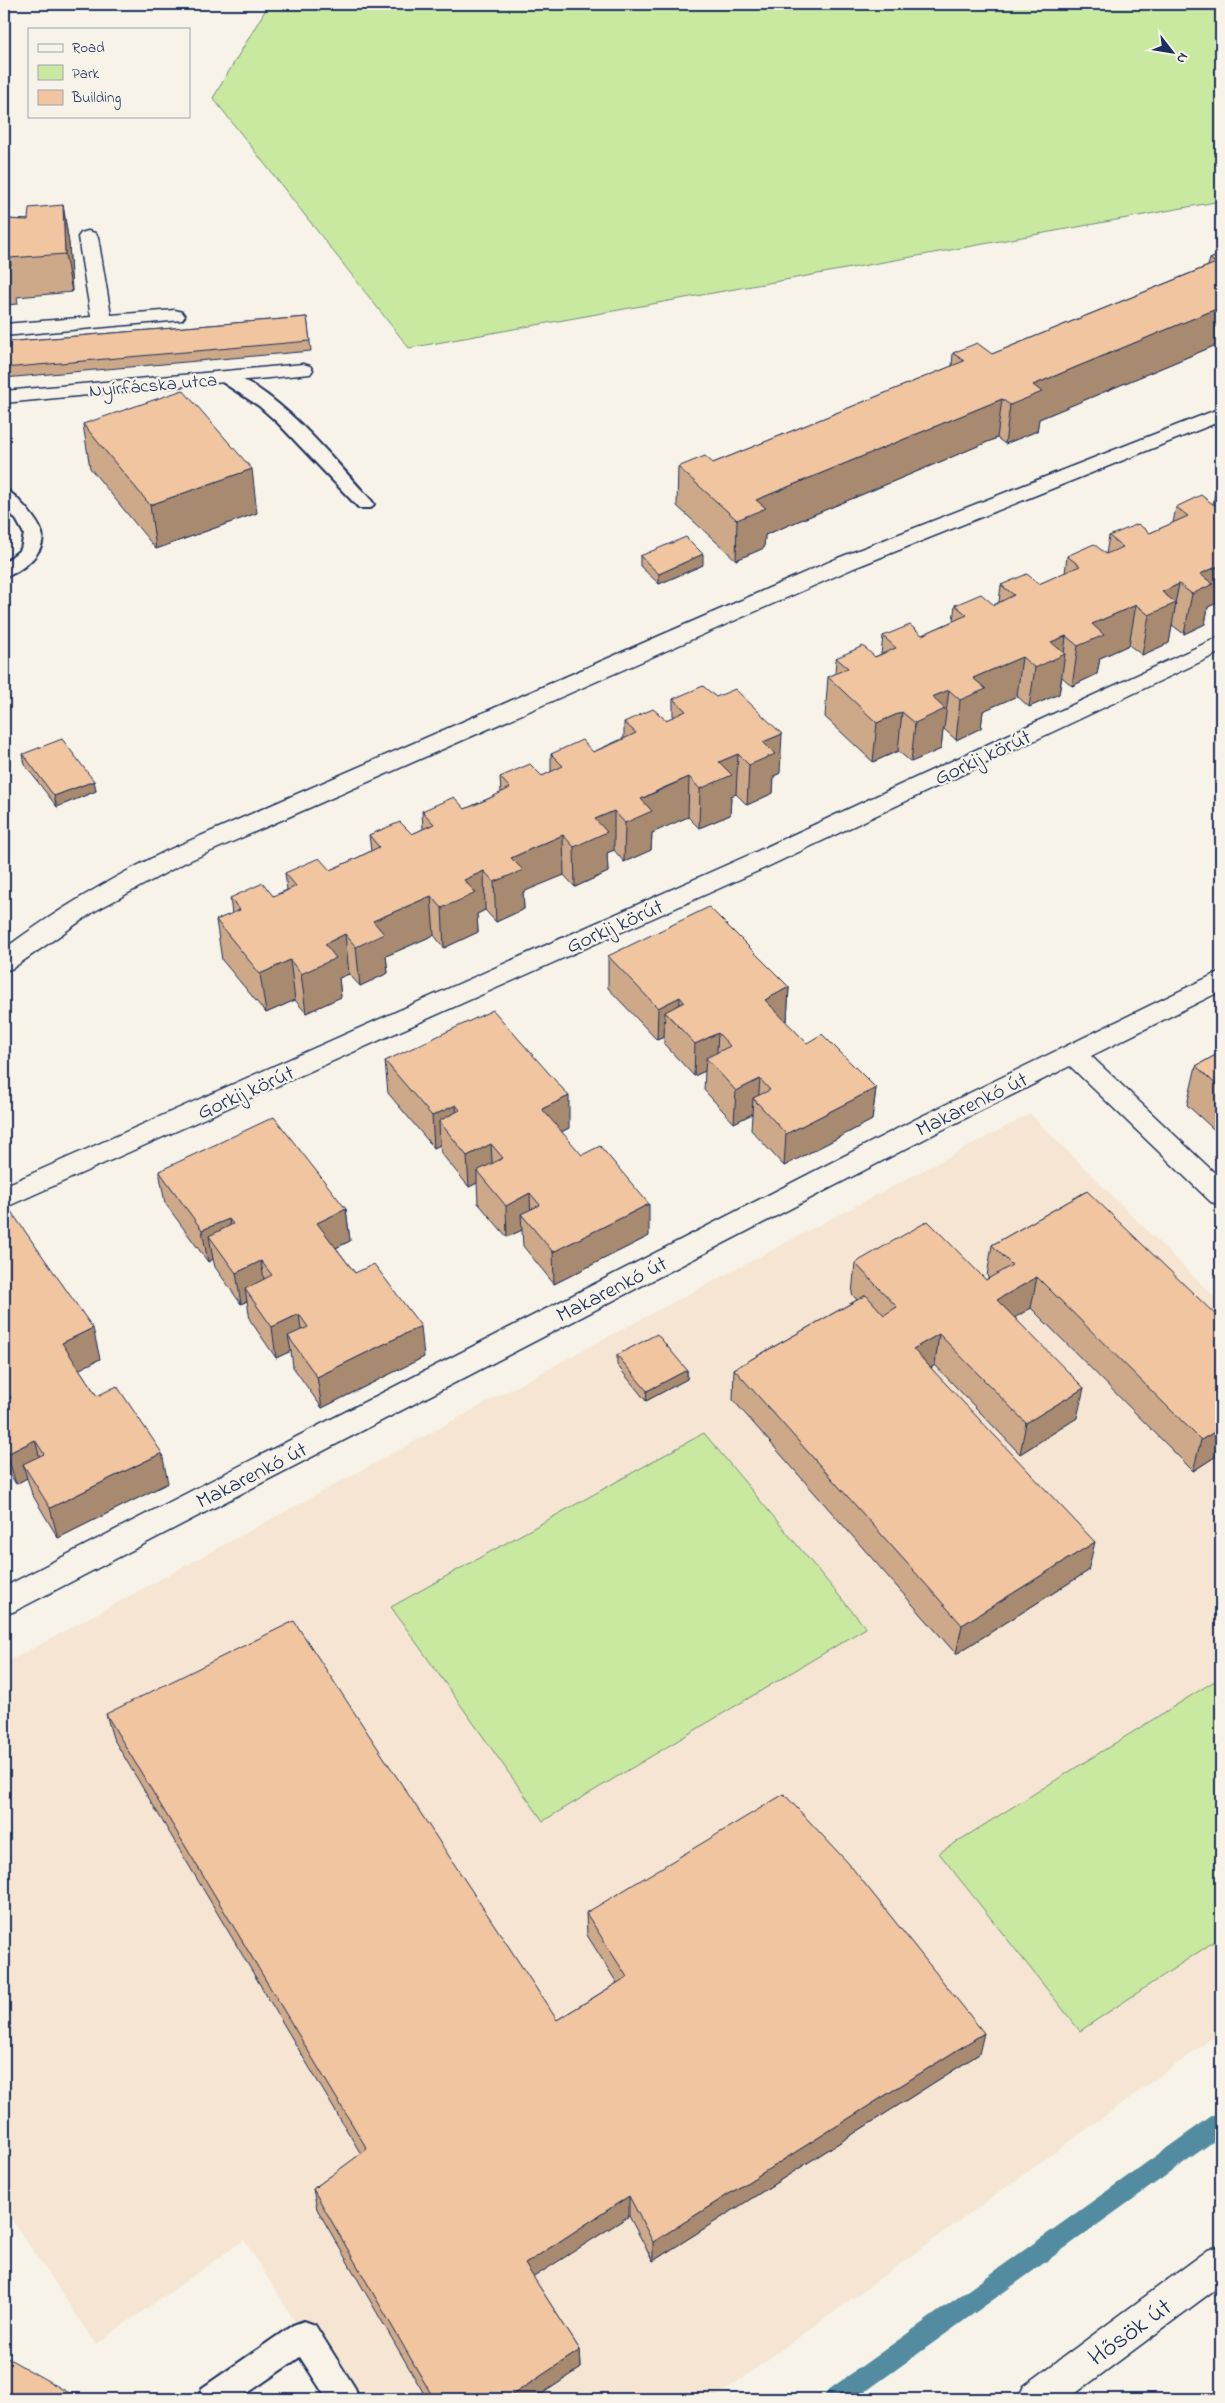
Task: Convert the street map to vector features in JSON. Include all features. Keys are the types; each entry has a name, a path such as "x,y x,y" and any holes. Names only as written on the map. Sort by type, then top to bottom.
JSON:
{"street":[{"path":"88,236 102,322"},
{"path":"4,330 174,316"},
{"name":"Nyírfácska utca","path":"4,397 303,370"},
{"path":"4,962 46,930 106,892 175,857 846,564 1221,414"},
{"name":"Gorkij körút","path":"4,1198 758,861 1221,644"},
{"name":"Makarenkó út","path":"4,1602 910,1134 1221,980"},
{"path":"1072,1053 1221,1195"},
{"name":"Hősök út","path":"1037,2399 1221,2263"}],"lane":[{"path":"225,378 254,393 274,407 366,504"},
{"path":"4,495 24,516 33,530 34,544 23,559 4,571"},
{"path":"213,2399 304,2336 344,2399"}],"shaded area":[{"path":"1030,1114 1221,1304 1221,2032 713,2399 344,2399 244,2240 96,2344 4,2208 4,1664 598,1342"}],"green space":[{"path":"269,4 1221,4 1221,201 409,348 213,98"},
{"path":"704,1433 866,1628 543,1821 391,1607"},
{"path":"1221,1677 1221,1937 1080,2031 939,1853"}],"building":[{"path":"63,205 65,254 10,258 11,265 4,266 4,219 28,220 29,208"},
{"path":"1221,254 1221,307 1033,385 1042,392 1010,405 1002,399 756,500 766,508 737,520 678,467 705,456 713,463 964,361 953,353 977,343 992,354 1216,263 1210,259"},
{"path":"307,317 310,341 4,368 4,342"},
{"path":"183,390 252,469 150,505 83,424"},
{"path":"1201,495 1214,505 1221,502 1221,565 1200,574 1213,584 1192,594 1179,584 1162,592 1176,603 1149,615 1136,605 1092,624 1104,635 1078,646 1066,636 1051,642 1065,654 1035,668 1022,657 973,678 986,689 960,700 949,690 932,697 945,709 915,723 902,712 877,723 828,677 848,668 836,658 863,646 875,657 896,648 883,636 910,625 922,635 967,615 955,605 981,594 994,605 1014,595 1001,585 1027,574 1039,584 1080,566 1067,556 1094,544 1106,554 1123,547 1109,536 1138,524 1150,533 1188,516 1176,507"},
{"path":"686,537 703,554 659,574 640,556"},
{"path":"703,686 716,697 735,689 782,734 763,742 775,754 749,765 738,754 719,762 732,775 700,789 689,777 661,789 641,799 652,811 625,823 614,811 595,819 607,832 574,847 563,835 511,858 523,870 494,882 484,871 464,880 476,893 442,908 431,896 373,921 384,934 356,947 345,934 325,944 336,958 301,974 290,960 260,974 216,920 240,910 230,898 263,883 273,896 296,886 285,873 319,858 330,870 379,847 369,835 400,822 412,834 434,824 422,811 454,797 465,809 488,799 510,788 500,777 530,764 542,776 563,766 551,754 582,740 593,752 615,743 636,733 624,722 653,709 666,720 686,711 673,699"},
{"path":"62,739 94,781 54,796 23,754"},
{"path":"709,907 789,987 765,1000 807,1043 822,1034 876,1088 786,1134 753,1098 770,1090 760,1079 736,1091 706,1058 730,1046 718,1033 695,1044 665,1012 684,1002 680,997 658,1008 608,956"},
{"path":"493,1010 569,1096 542,1109 582,1155 600,1146 649,1204 553,1252 521,1214 540,1205 530,1193 506,1206 477,1171 503,1158 491,1144 467,1156 439,1121 460,1110 456,1105 432,1116 385,1061"},
{"path":"1221,1052 1221,1089 1196,1066"},
{"path":"274,1117 346,1209 317,1223 355,1273 374,1264 421,1326 317,1377 288,1336 308,1327 299,1314 272,1327 245,1289 272,1275 261,1261 236,1273 209,1236 233,1224 229,1219 202,1230 159,1171"},
{"path":"1087,1191 1221,1320 1221,1428 1201,1440 1037,1277 997,1300 1084,1388 1026,1423 939,1334 913,1349 1095,1542 962,1625 734,1369 866,1295 884,1315 897,1307 855,1263 928,1221 986,1280 1012,1265 992,1245"},
{"path":"8,1207 93,1328 62,1343 97,1396 117,1386 162,1453 50,1508 23,1464 44,1454 35,1440 7,1454 4,1448 4,1402 11,1398 4,1386 4,1210"},
{"path":"657,1334 687,1370 647,1391 617,1355"},
{"path":"294,1621 557,2020 627,1977 586,1913 784,1794 849,1864 984,2033 653,2242 629,2196 525,2264 580,2350 506,2399 434,2399 313,2189 367,2149 106,1714"},
{"path":"4,2356 80,2399 4,2399"}],"waterway":[{"path":"835,2399 1221,2123"}]}
